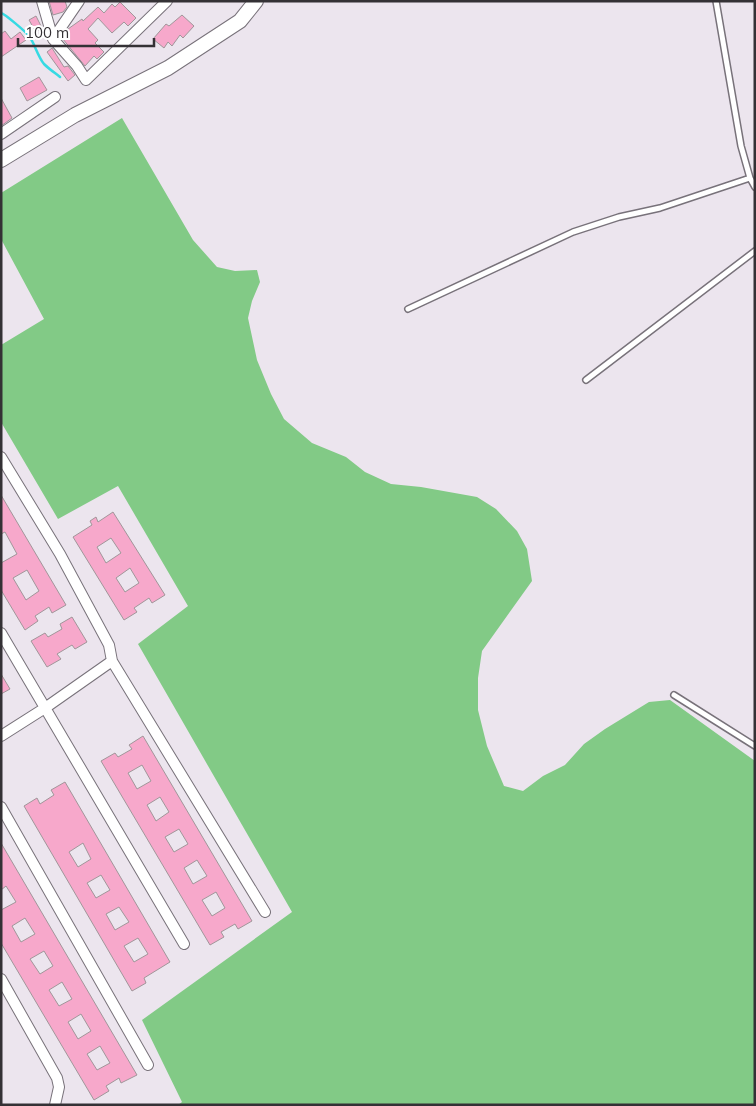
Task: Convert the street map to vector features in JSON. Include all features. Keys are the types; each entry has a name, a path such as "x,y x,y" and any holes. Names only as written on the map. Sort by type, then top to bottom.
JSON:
{"main road":[{"path":"1,160 75,115 168,68 240,21 256,1"}],"street":[{"path":"42,1 53,39 77,66 86,80 167,1"},
{"path":"53,39 79,1"},
{"path":"1,134 55,97"},
{"path":"1,457 60,554 110,645 112,661 265,912"},
{"path":"1,633 184,944"},
{"path":"1,736 112,661"},
{"path":"1,807 148,1065"},
{"path":"1,979 57,1078 59,1086 55,1105"}],"lane":[{"path":"716,1 741,146 750,178 755,187"},
{"path":"408,309 573,232 619,217 668,205 750,178"},
{"path":"586,380 755,251"},
{"path":"674,695 755,746"}],"green space":[{"path":"122,118 193,240 217,267 235,271 257,270 260,282 252,301 248,318 257,360 284,419 312,443 346,457 365,472 391,484 421,487 477,497 496,509 517,531 527,549 532,581 482,651 478,678 478,710 487,746 504,786 523,791 543,776 565,765 584,744 605,729 649,702 670,700 755,761 755,1105 178,1105 182,1102 142,1020 292,912 138,644 188,606 118,486 58,519 1,422 1,345 44,319 1,239 1,193"}],"building":[{"path":"49,1 65,1 67,7 63,12 53,15"},
{"path":"120,2 136,18 128,26 124,22 112,33 98,18 88,29 98,40 95,43 104,52 97,59 94,56 85,66 62,38 68,29 82,19 83,21 98,7 104,13 112,4 115,7"},
{"path":"182,15 194,26 183,38 180,35 172,46 168,42 164,48 153,39 166,24 169,26"},
{"path":"36,16 42,28 36,32 29,20"},
{"path":"5,31 11,39 20,32 26,40 1,57 1,34"},
{"path":"52,48 64,67 68,66 75,75 68,81 47,52"},
{"path":"39,77 47,90 27,101 20,88"},
{"path":"1,98 12,118 1,126"},
{"path":"1,495 66,605 52,613 49,607 35,616 38,621 25,630 1,590 1,563 17,554 5,532 1,534","holes":["27,570 39,591 26,600 13,578"]},
{"path":"113,512 165,595 152,603 149,598 134,608 137,612 124,620 73,537 92,525 90,521 96,517 98,522","holes":["111,538 121,553 106,563 97,547","130,568 139,583 125,592 116,578"]},
{"path":"72,617 87,642 75,649 72,645 57,654 61,659 47,667 31,641 45,633 48,637 62,629 60,624"},
{"path":"1,674 10,689 1,694"},
{"path":"143,736 252,921 238,929 235,924 221,932 224,937 210,945 101,761 115,753 118,757 132,749 129,745","holes":["142,765 151,781 137,789 128,773","160,797 169,812 156,821 147,805","179,829 188,844 174,852 165,837","197,860 207,876 193,884 184,868","216,892 225,908 212,916 202,900"]},
{"path":"65,782 170,962 144,978 146,983 132,991 24,806 37,798 40,804 54,795 51,790","holes":["83,843 91,859 78,867 69,852","101,875 110,890 96,898 87,883","119,907 129,922 115,930 106,914","138,938 148,954 134,962 124,946"]},
{"path":"1,843 137,1075 121,1083 119,1078 106,1086 109,1091 94,1100 1,943 1,910 16,902 6,886 1,890","holes":["25,918 35,934 21,942 12,926","44,951 53,966 40,974 30,959","62,982 72,999 59,1006 49,990","81,1014 91,1031 78,1039 68,1022","100,1046 110,1063 97,1070 87,1054"]}],"waterway":[{"path":"1,13 27,34 44,64 60,77"}]}
